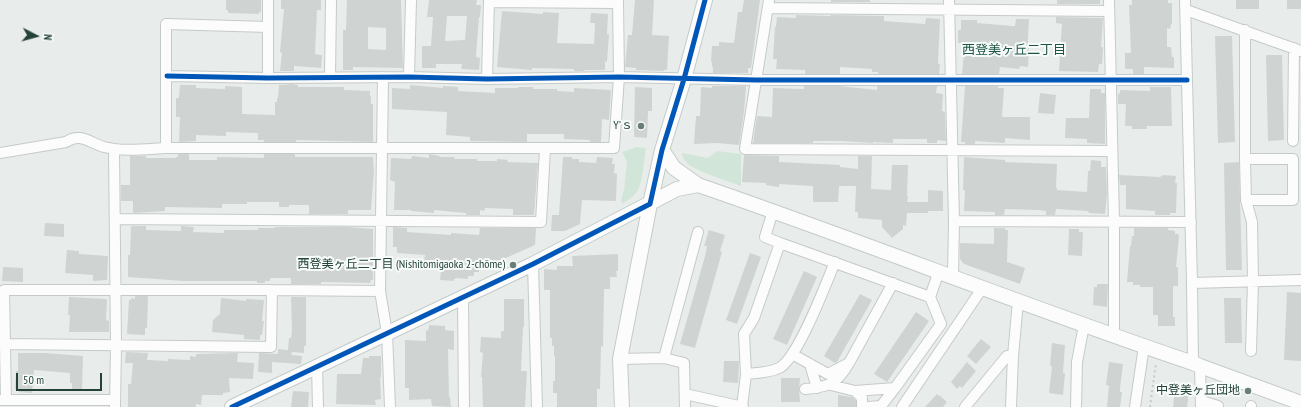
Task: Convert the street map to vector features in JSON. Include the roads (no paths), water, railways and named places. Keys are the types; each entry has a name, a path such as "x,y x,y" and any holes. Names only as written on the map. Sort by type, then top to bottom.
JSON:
{"street":[{"path":"268,0 268,78"},
{"path":"330,0 330,78"},
{"path":"409,77 412,0"},
{"path":"622,407 620,359 650,204 662,150 684,79 705,0"},
{"path":"1109,0 1114,222 1114,336"},
{"path":"0,153 66,142 72,137 80,138 98,146 114,150 166,148 614,148 618,77 618,1 489,1 487,79"},
{"path":"1109,11 949,5 769,4 745,150 1112,151"},
{"path":"949,5 954,276"},
{"path":"1218,406 1201,404 1196,365 1192,283 1186,5 1244,30 1298,50 1293,141"},
{"path":"166,148 166,24 268,27"},
{"path":"1244,30 1246,200 1252,222 1253,282 1251,350"},
{"path":"167,76 268,78 409,77 487,79 618,77 756,80 951,81 1187,80"},
{"path":"383,77 380,292 386,333 390,407"},
{"path":"115,219 541,222 545,149"},
{"path":"114,150 116,290 115,403 3,400 5,344 4,290 116,290 272,290 380,292"},
{"path":"662,150 674,168 698,185 773,211 809,226 954,276 1018,301 1301,403"},
{"path":"1245,159 1293,159 1293,200 1246,200"},
{"path":"232,407 533,264 677,189 698,185"},
{"path":"773,211 765,237 930,297"},
{"path":"954,221 1191,222"},
{"path":"664,358 694,237"},
{"path":"685,394 743,407 746,374 744,334 754,318 780,243"},
{"path":"746,374 780,368 792,354 803,337 835,262"},
{"path":"533,264 537,407"},
{"path":"868,407 881,406 941,324 930,297 939,271"},
{"path":"1192,283 1301,280"},
{"path":"831,385 843,374 893,283"},
{"path":"902,407 983,287"},
{"path":"5,344 271,347 272,290"},
{"path":"463,298 464,407"},
{"path":"1011,407 1013,356 1018,301"},
{"path":"1076,407 1077,362 1084,325"},
{"path":"1135,407 1144,346"},
{"path":"792,354 828,374 849,363"},
{"path":"965,407 1007,356 1013,356"},
{"path":"620,359 664,358 684,363 685,407"},
{"path":"810,364 817,388"},
{"path":"317,366 318,407"},
{"path":"805,389 831,385 855,391 895,388"},
{"path":"855,391 862,398 862,407"}],"place":[{"name":"Y’ｓ","path":"641,126"},
{"name":"西登美ヶ丘二丁目 (Nishitomigaoka 2-chōme)","path":"513,265"},
{"name":"中登美ヶ丘団地","path":"1248,391"}],"district":[{"name":"西登美ヶ丘二丁目","path":"1014,50"}]}
